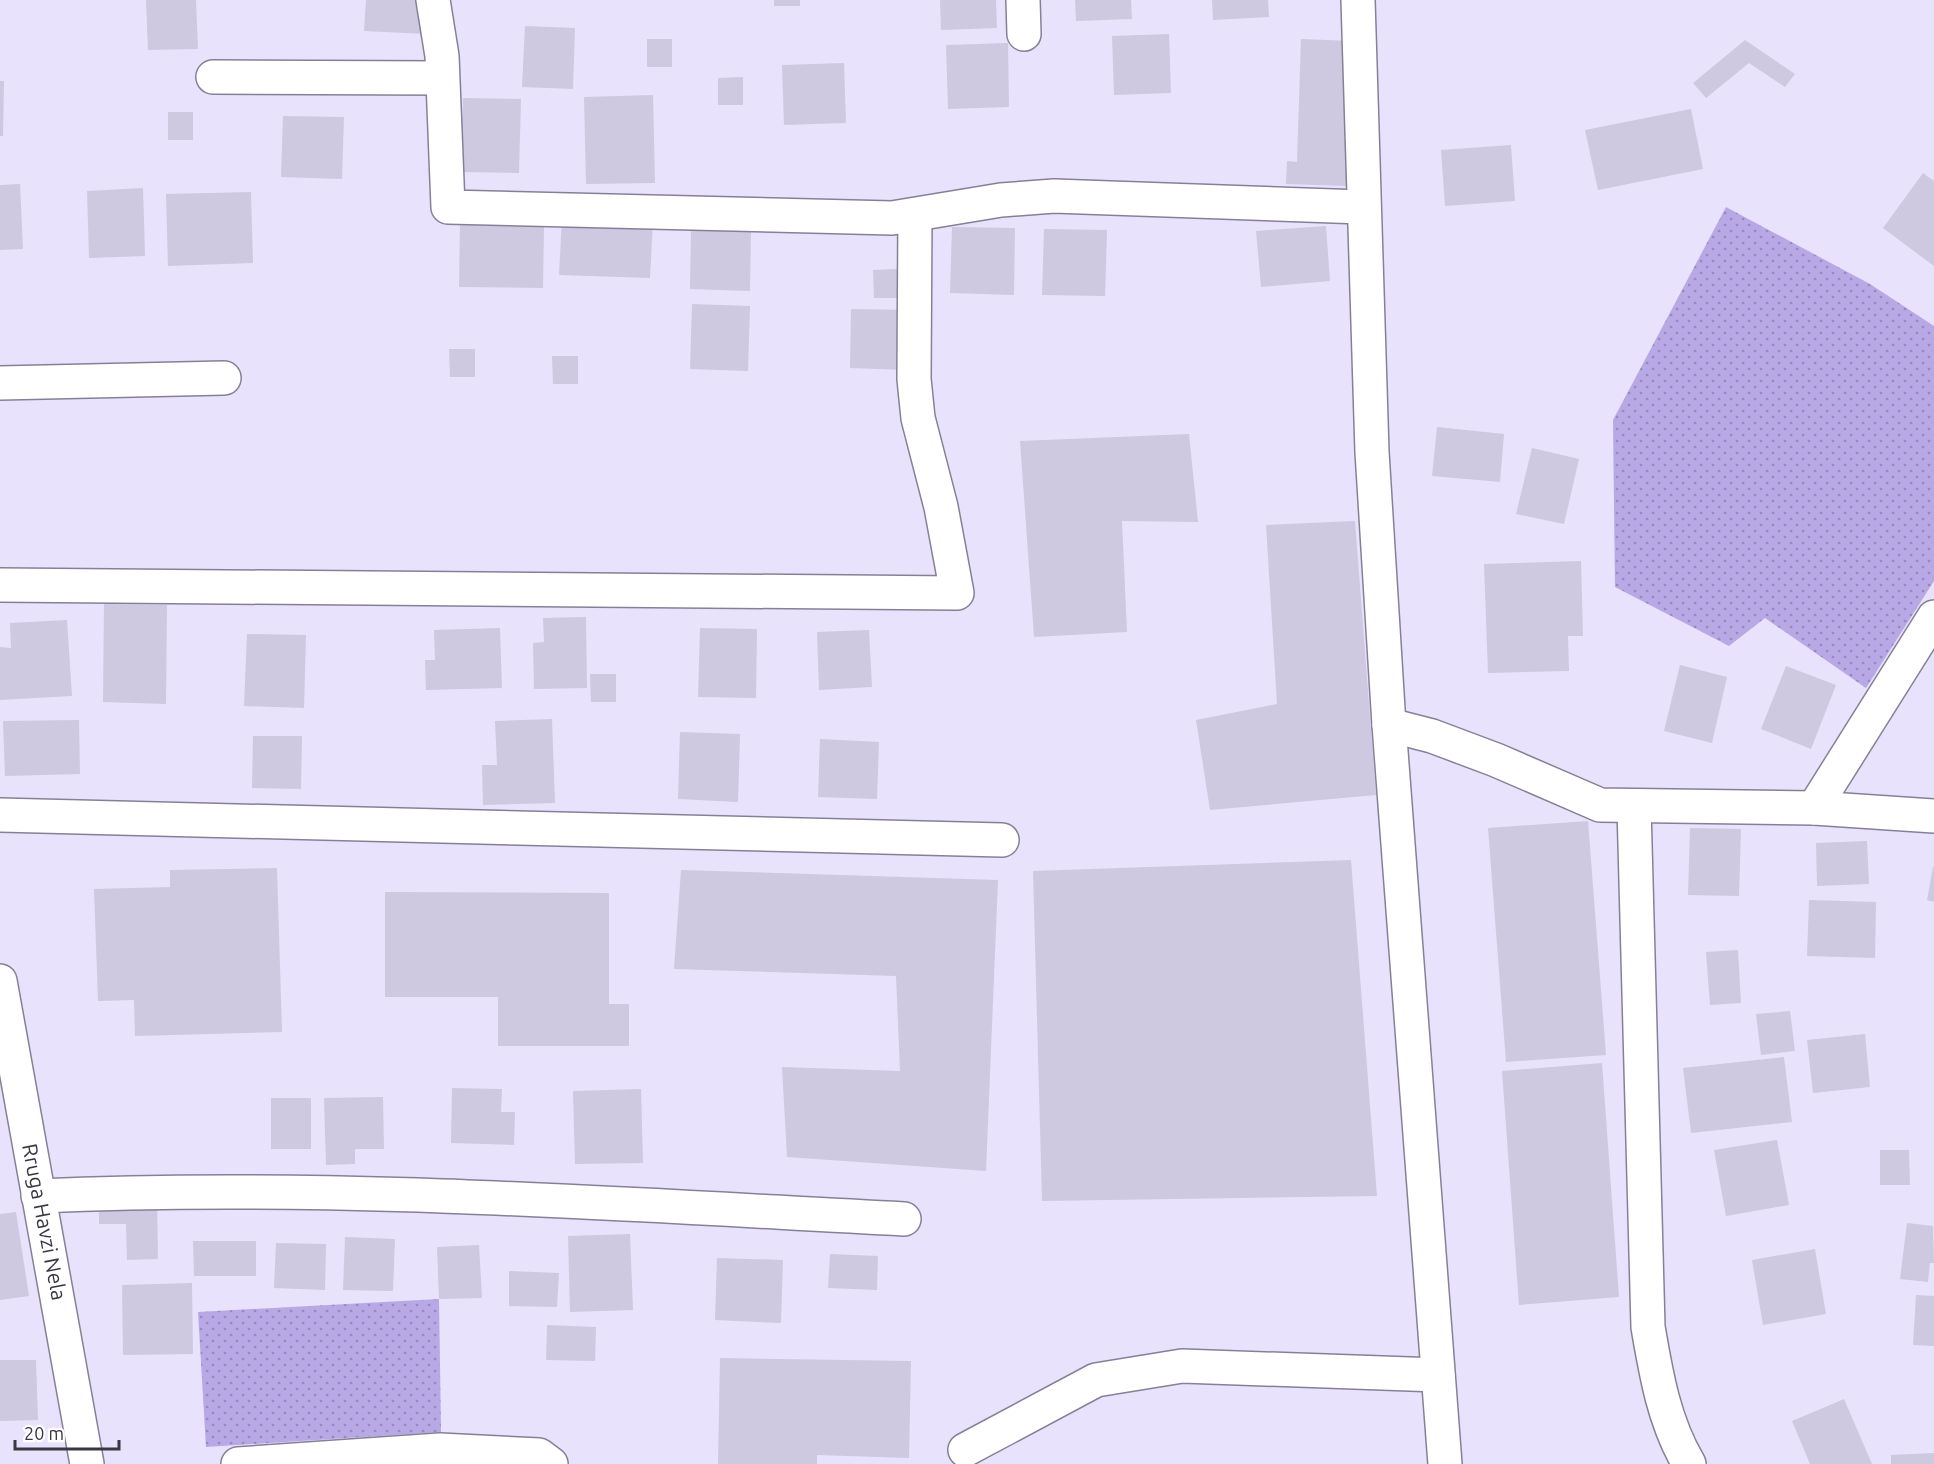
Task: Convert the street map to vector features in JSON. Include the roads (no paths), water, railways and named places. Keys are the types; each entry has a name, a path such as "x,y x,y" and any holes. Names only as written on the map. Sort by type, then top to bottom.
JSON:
{"street":[{"path":"433,0 442,56 448,207 892,218 1001,200 1054,196 1362,207"},
{"path":"1023,0 1024,34"},
{"path":"1358,0 1362,207 1372,452 1389,725 1445,1464"},
{"path":"213,77 442,78"},
{"path":"0,585 957,593 940,507 918,418 914,379 915,215"},
{"path":"0,383 224,378"},
{"path":"1814,808 1934,617"},
{"path":"1389,725 1432,736 1496,759 1600,805 1814,808 1934,816"},
{"path":"1634,807 1648,1327 1660,1389 1676,1441 1689,1464"},
{"path":"0,815 1002,840"},
{"name":"Rruga Havzi Nela","path":"1,988 87,1464"},
{"path":"38,1196 152,1191 268,1190 904,1219"},
{"path":"965,1450 1096,1380 1172,1368 1438,1375"},
{"path":"238,1464 440,1450 539,1455 551,1464"}]}
